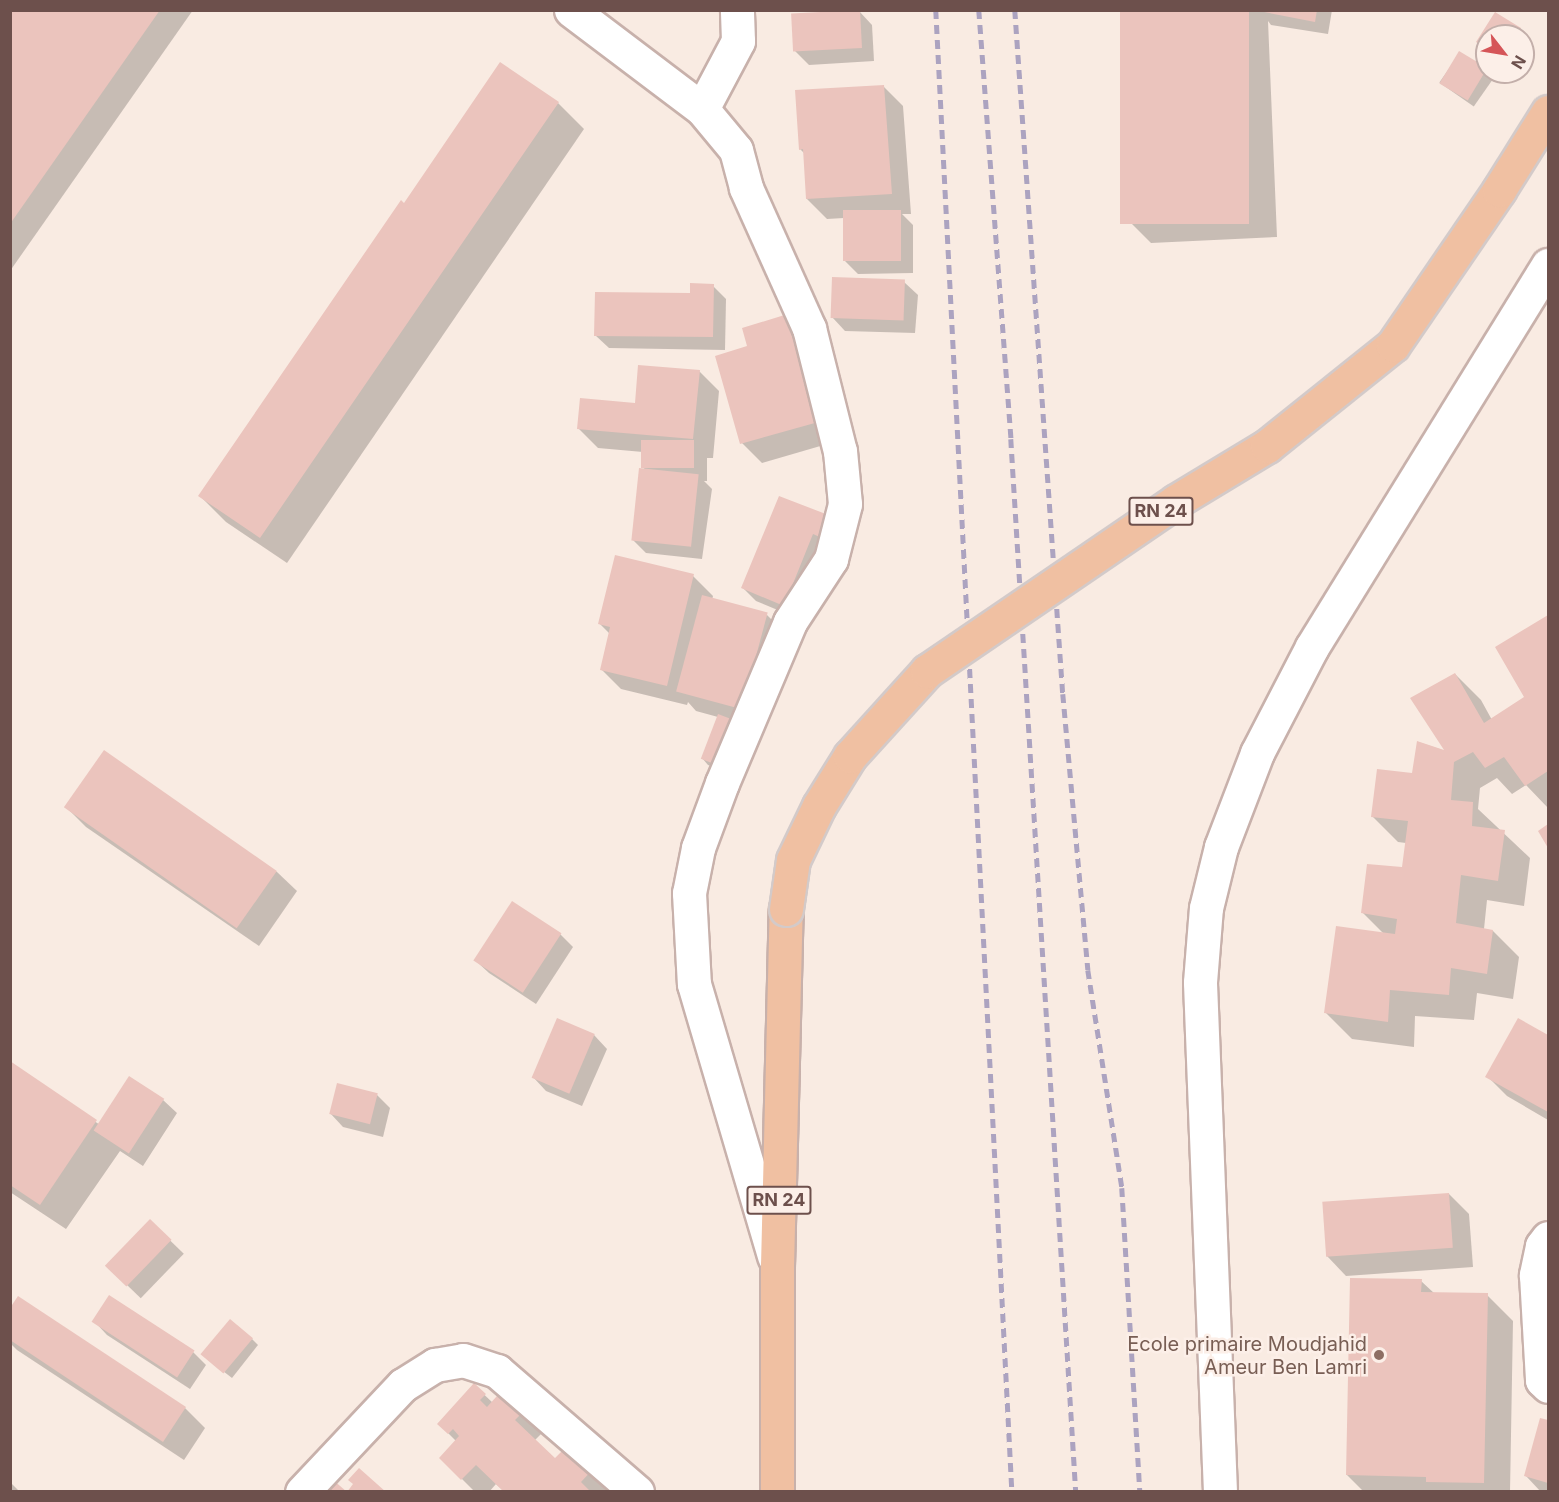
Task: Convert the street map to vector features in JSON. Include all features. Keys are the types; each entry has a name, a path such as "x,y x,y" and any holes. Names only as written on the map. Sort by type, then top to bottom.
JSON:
{"main road":[{"name":"RN 24","path":"777,1491 777,1266 786,909 793,860 819,806 850,756 927,671 1176,501 1268,446 1393,345 1499,190 1548,112"}],"street":[{"path":"571,10 702,109 736,150 746,188 808,328 840,451 845,504 831,560 790,622 722,783 698,848 689,893 694,984 777,1266"},
{"path":"702,109 738,41 737,10"},
{"path":"1220,1491 1200,982 1206,908 1221,848 1257,753 1312,647 1548,265"},
{"path":"1548,1238 1542,1246 1536,1275 1542,1380 1548,1386"},
{"path":"302,1491 403,1385 435,1365 463,1360 497,1371 637,1491"}],"building":[{"path":"10,10 160,10 10,224"},
{"path":"860,10 862,48 793,52 791,14"},
{"path":"1120,10 1249,10 1249,224 1120,224"},
{"path":"1254,10 1317,10 1315,22"},
{"path":"1495,12 1514,24 1487,24"},
{"path":"1459,51 1475,61 1475,84 1478,84 1468,101 1439,84"},
{"path":"500,62 559,102 260,538 198,496 401,200 404,203"},
{"path":"884,85 892,194 806,199 803,149 799,150 795,90"},
{"path":"843,210 901,210 901,261 843,261"},
{"path":"832,277 905,280 904,321 831,318"},
{"path":"690,283 714,284 713,337 594,336 595,292 690,293"},
{"path":"791,313 822,421 740,444 715,356 747,346 742,328"},
{"path":"638,365 700,370 693,439 577,429 580,398 635,403"},
{"path":"641,440 694,440 694,468 641,468"},
{"path":"639,468 699,474 691,547 631,541"},
{"path":"779,496 831,516 822,538 813,534 784,606 741,588"},
{"path":"615,555 694,574 667,686 600,670 610,627 598,624"},
{"path":"702,595 768,613 742,709 676,692"},
{"path":"1548,615 1548,771 1525,786 1504,757 1485,768 1473,752 1454,762 1451,800 1473,802 1472,826 1505,830 1498,881 1461,875 1456,923 1493,930 1487,974 1451,968 1449,995 1390,990 1388,1022 1324,1013 1336,926 1395,934 1397,919 1361,913 1367,864 1402,867 1408,821 1371,817 1377,769 1412,773 1417,741 1444,750 1410,698 1455,673 1484,723 1524,697 1495,647"},
{"path":"718,714 736,721 719,766 701,759"},
{"path":"104,750 277,871 237,928 64,807"},
{"path":"1548,824 1548,848 1538,831"},
{"path":"512,901 561,933 523,993 473,961"},
{"path":"557,1018 595,1034 569,1094 532,1078"},
{"path":"1518,1018 1548,1035 1548,1112 1485,1077"},
{"path":"10,1061 97,1120 40,1205 10,1185"},
{"path":"129,1076 164,1099 129,1153 94,1131"},
{"path":"337,1083 378,1093 370,1124 329,1114"},
{"path":"1449,1193 1453,1248 1326,1257 1322,1202"},
{"path":"150,1219 172,1240 126,1287 105,1266"},
{"path":"1350,1278 1422,1279 1421,1292 1488,1293 1484,1483 1426,1482 1426,1477 1346,1475"},
{"path":"109,1295 195,1351 177,1377 92,1322"},
{"path":"18,1296 186,1407 163,1442 10,1340 10,1308"},
{"path":"230,1319 253,1338 223,1374 200,1354"},
{"path":"474,1383 486,1394 480,1400 487,1407 506,1386 528,1407 515,1420 555,1458 570,1443 595,1467 581,1482 591,1492 504,1492 476,1465 461,1480 439,1458 459,1436 453,1429 448,1434 437,1424"},
{"path":"1540,1418 1548,1420 1548,1483 1524,1476"},
{"path":"359,1468 386,1492 347,1492 353,1484 348,1480"},
{"path":"324,1472 347,1492 307,1492"}],"railway":[{"path":"936,10 1012,1492"},
{"path":"979,10 1011,439 1076,1492"},
{"path":"1015,10 1063,694 1088,970 1122,1188 1140,1492"}],"place":[{"name":"Ecole primaire Moudjahid Ameur Ben Lamri","path":"1379,1355"}]}
